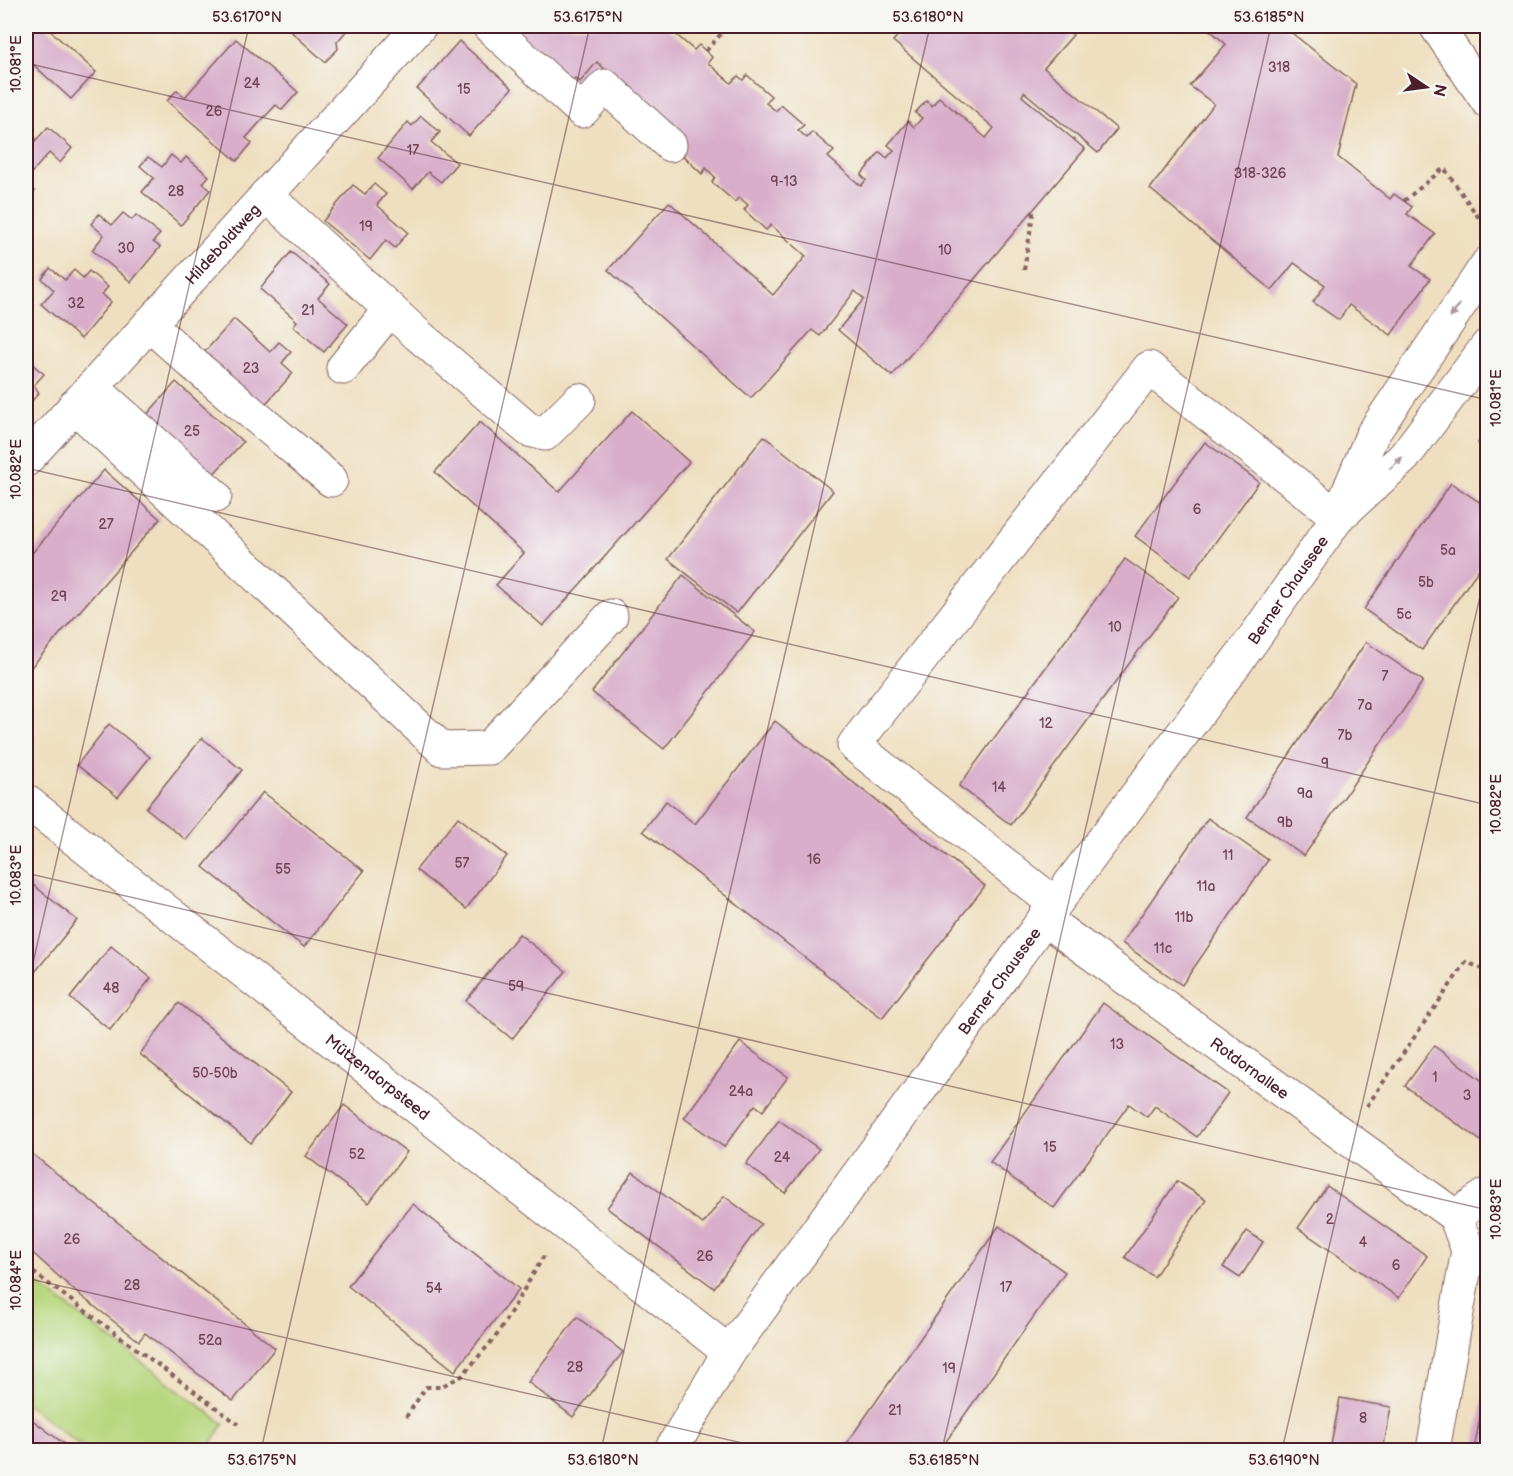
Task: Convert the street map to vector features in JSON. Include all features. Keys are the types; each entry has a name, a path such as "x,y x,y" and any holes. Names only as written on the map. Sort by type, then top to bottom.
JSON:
{"street":[{"name":"Hildeboldtweg","path":"26,460 420,26"},
{"path":"489,26 582,111 605,86 670,145"},
{"path":"1436,26 1488,102"},
{"path":"266,195 390,309 529,430 545,434 579,400"},
{"name":"Berner Chaussee","path":"671,1450 729,1352 1050,911 1252,641 1338,517 1372,435 1488,263"},
{"path":"343,368 390,309"},
{"path":"149,324 331,480"},
{"name":"Berner Chaussee","path":"1338,517 1404,457 1488,345"},
{"name":"Rotdornallee","path":"1338,517 1149,368 854,745 1050,911 1455,1216"},
{"path":"83,397 214,496"},
{"path":"83,397 442,749 489,748 611,616"},
{"name":"Mützendorpsteed","path":"26,801 729,1352"},
{"path":"1433,1450 1468,1250 1455,1216 1488,1194"}],"path":[{"path":"706,51 728,26"},
{"path":"1404,201 1444,168 1488,229"},
{"path":"1024,270 1034,208"},
{"path":"1346,1136 1466,962 1488,971"},
{"path":"406,1417 426,1388 440,1387 462,1376 497,1335 563,1221"},
{"path":"26,1268 238,1424"}],"green space":[{"path":"26,1275 224,1424 207,1450 86,1450 26,1403"}],"building":[{"path":"26,26 45,26 96,72 71,99 26,58"},
{"path":"285,26 345,26 348,29 337,42 338,49 325,62"},
{"path":"503,26 666,26 694,50 699,45 712,57 708,63 731,83 738,76 743,80 747,75 771,96 766,103 776,111 781,105 804,125 798,130 807,138 812,132 834,151 828,157 861,186 866,180 861,175 880,152 887,158 894,150 888,145 908,121 914,127 922,118 915,113 926,101 932,106 939,97 986,138 994,128 893,41 906,26 1062,26 1073,35 1044,68 1117,129 1098,153 1024,92 1022,96 1085,149 892,376 838,330 864,299 855,291 820,336 812,330 751,398 608,270 669,202 773,295 806,256 771,225 766,230 744,210 748,205 739,197 735,202 712,182 715,177 706,168 702,174 680,153 683,139 597,62 580,82 575,78 570,84"},
{"path":"1205,26 1283,26 1356,84 1338,157 1390,199 1394,194 1412,207 1407,214 1435,234 1411,266 1430,279 1391,335 1349,305 1339,320 1313,302 1325,285 1294,263 1272,290 1150,189 1214,104 1190,86 1226,44"},
{"path":"236,39 298,92 282,110 276,105 260,122 246,138 252,143 237,161 167,101 177,90 185,97"},
{"path":"459,41 512,88 469,136 417,89"},
{"path":"421,116 440,132 431,142 457,163 441,182 428,172 413,189 378,158 408,122 412,126"},
{"path":"48,127 72,148 60,163 49,153 26,179 26,151"},
{"path":"171,155 181,163 186,157 209,176 203,183 210,190 181,225 142,192 154,178 140,166 148,157 162,167"},
{"path":"26,183 35,191 26,201"},
{"path":"374,184 386,194 377,205 408,232 395,248 386,240 370,260 323,221 353,185 365,194"},
{"path":"123,213 132,220 136,215 160,234 153,242 160,247 131,282 92,250 104,235 91,224 99,214 112,225"},
{"path":"291,252 330,284 318,298 348,324 324,352 293,326 297,321 260,289"},
{"path":"50,268 65,280 74,270 83,278 89,271 108,287 102,294 111,302 81,339 41,304 54,290 42,279"},
{"path":"234,319 270,352 279,342 291,352 282,363 293,373 261,409 201,356"},
{"path":"26,359 44,374 34,385 39,393 29,404 26,403"},
{"path":"176,382 243,442 208,480 142,420"},
{"path":"632,411 689,462 543,626 496,585 524,553 435,472 480,422 559,492"},
{"path":"1488,434 1488,453 1478,443"},
{"path":"764,436 833,491 737,613 668,559"},
{"path":"1205,442 1259,482 1190,577 1135,536"},
{"path":"104,470 160,519 26,673 26,560"},
{"path":"1451,483 1488,508 1488,556 1422,650 1364,609"},
{"path":"1125,559 1178,597 1011,825 959,786"},
{"path":"683,575 755,632 664,749 592,692"},
{"path":"1366,642 1423,681 1304,856 1247,817"},
{"path":"775,721 985,886 882,1018 643,831 666,801 695,824"},
{"path":"109,724 150,757 118,797 77,765"},
{"path":"202,738 242,770 186,840 146,808"},
{"path":"263,792 364,871 304,947 203,867"},
{"path":"458,817 507,856 466,909 416,870"},
{"path":"1208,818 1268,860 1182,985 1122,943"},
{"path":"26,879 77,920 31,977 26,973"},
{"path":"519,934 566,971 512,1039 466,1001"},
{"path":"111,946 151,978 110,1030 70,998"},
{"path":"179,1003 291,1092 251,1143 140,1054"},
{"path":"1103,1003 1228,1093 1197,1137 1155,1106 1147,1117 1129,1104 1054,1208 990,1162"},
{"path":"740,1042 788,1077 763,1111 755,1105 724,1147 684,1118"},
{"path":"1434,1046 1488,1085 1488,1146 1405,1086"},
{"path":"344,1105 407,1152 369,1203 306,1156"},
{"path":"779,1120 819,1149 785,1193 746,1164"},
{"path":"26,1149 275,1348 233,1401 145,1333 139,1341 76,1292 26,1247"},
{"path":"633,1172 703,1224 724,1196 761,1224 714,1288 607,1208"},
{"path":"1177,1181 1206,1200 1154,1277 1125,1257"},
{"path":"1327,1186 1427,1256 1399,1298 1298,1228"},
{"path":"413,1204 519,1289 455,1371 348,1286"},
{"path":"999,1226 1065,1272 940,1450 842,1450"},
{"path":"1247,1231 1263,1242 1240,1278 1223,1267"},
{"path":"577,1317 623,1352 573,1417 528,1382"},
{"path":"1485,1389 1488,1389 1488,1450 1474,1450"},
{"path":"1340,1398 1391,1407 1383,1450 1330,1450"},
{"path":"26,1415 72,1450 26,1450"}]}
